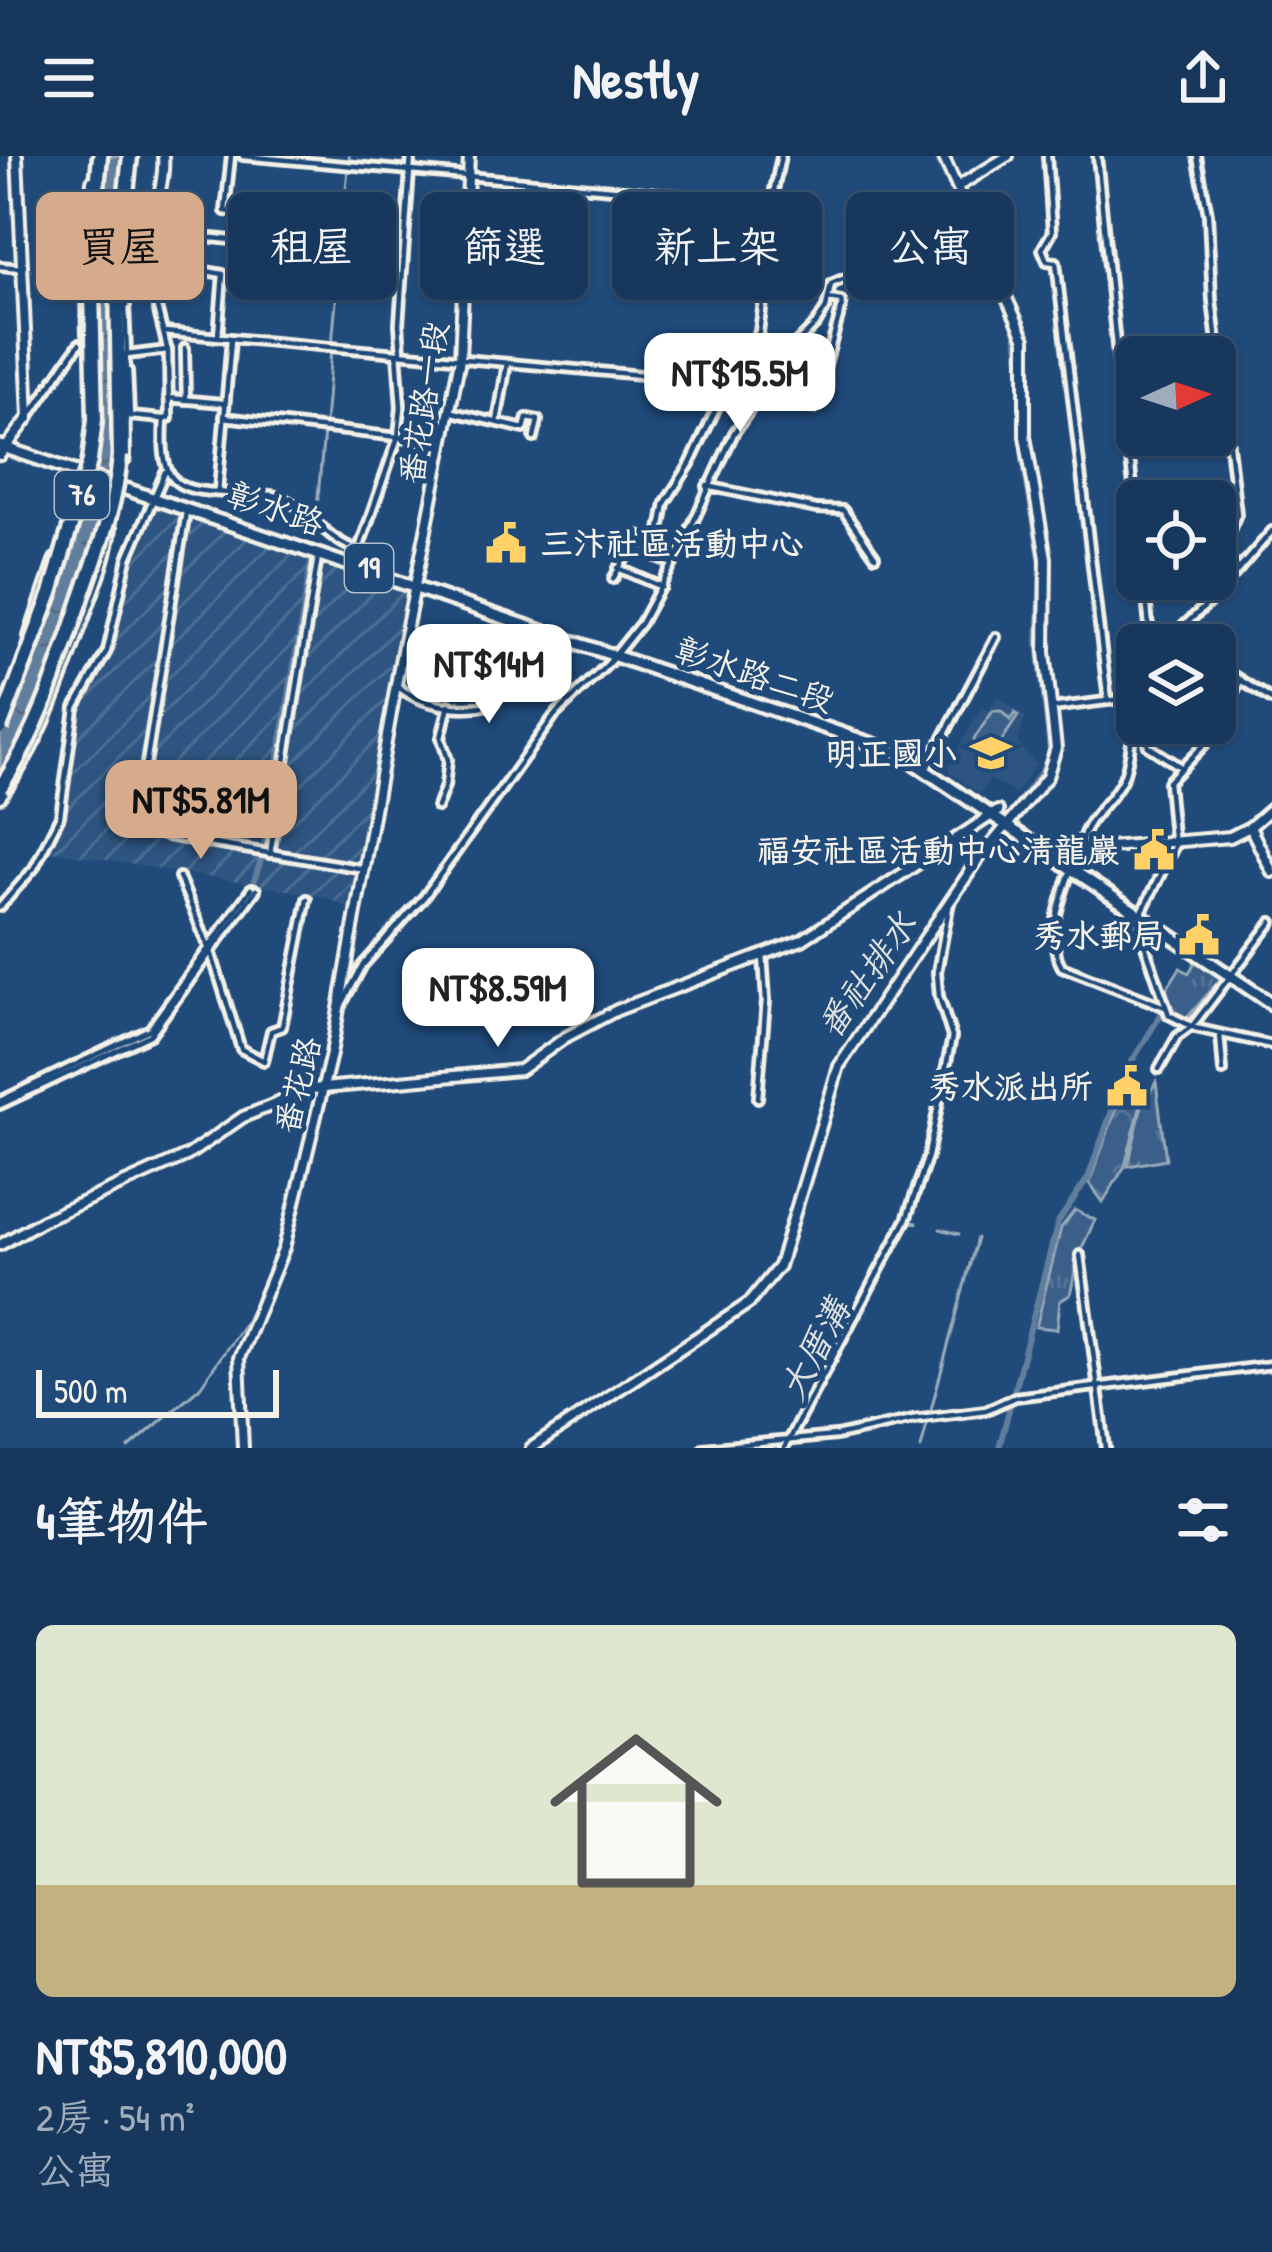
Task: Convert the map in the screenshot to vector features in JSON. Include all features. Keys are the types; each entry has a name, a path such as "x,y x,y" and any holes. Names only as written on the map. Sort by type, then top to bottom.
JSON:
{"highway":[{"name":"76","path":"129,192 132,156"},
{"name":"76","path":"0,722 58,573 90,461 95,419 91,249 99,160"},
{"name":"76","path":"0,788 36,724 103,534 120,456 121,300"},
{"path":"0,722 68,520"},
{"path":"36,724 110,529"}],"main road":[{"name":"19","path":"3,447 117,485"},
{"name":"彰水路","path":"117,485 615,654"},
{"name":"彰水路","path":"318,555 354,563 615,654"},
{"name":"彰水路二段","path":"615,654 816,720 929,766 1272,1001"}],"street":[{"path":"17,156 29,417"},
{"path":"0,797 48,713 102,566 110,529 127,420 121,293 132,156"},
{"path":"158,192 164,156"},
{"path":"204,240 258,243 259,216 225,211 231,156"},
{"path":"243,156 645,192"},
{"path":"354,563 398,437 411,156"},
{"name":"番花路一段","path":"414,587 460,359 469,156"},
{"path":"771,192 781,156"},
{"path":"944,156 959,192"},
{"path":"957,187 1008,156"},
{"path":"1047,156 1052,232 1042,249 1047,261 1056,262 1108,701"},
{"path":"1097,156 1118,365 1132,361 1136,374 1122,389 1132,480"},
{"path":"1197,156 1208,214 1212,300 1237,514 1221,551 1239,569"},
{"path":"0,722 86,475 91,386 85,260 99,160"},
{"path":"0,266 22,268"},
{"path":"204,272 223,274 218,337"},
{"path":"341,1006 363,965 424,896 554,716 641,623 734,433 793,347 816,324 836,280 846,277"},
{"path":"765,390 788,403 814,408 842,306 841,301 828,298"},
{"path":"121,300 130,416 164,419 169,418 168,350 154,300"},
{"path":"164,332 676,378 721,398 742,415 762,300"},
{"path":"0,1246 43,1220 188,1155 243,1117 321,1088 520,1070 566,1037 617,1010 818,931 1030,799 1053,762 1056,748 1045,626 1046,558 1025,436 1025,339 1008,300"},
{"path":"218,491 231,338"},
{"path":"3,447 79,344"},
{"path":"185,349 186,400"},
{"path":"127,356 168,350"},
{"path":"497,422 507,363"},
{"path":"169,398 225,403"},
{"path":"658,541 665,503 690,464 721,398"},
{"path":"449,411 524,429 527,418 538,420 534,437"},
{"path":"224,417 398,437 442,447"},
{"path":"164,419 162,455 175,483 279,496 345,547 359,550"},
{"path":"0,908 34,868 60,816 75,708 107,651 128,558 165,470"},
{"path":"707,486 843,510 875,556"},
{"path":"187,509 135,818 139,831 364,869"},
{"path":"1186,624 1272,531"},
{"path":"613,579 638,535"},
{"path":"632,546 673,564"},
{"path":"270,854 318,555"},
{"path":"618,568 662,587"},
{"name":"番花路","path":"243,1448 238,1358 284,1248 341,1006 414,587"},
{"path":"396,686 412,698 448,705 478,709 497,702 525,626"},
{"path":"929,766 996,637"},
{"path":"1236,677 1272,700"},
{"path":"1169,1015 1141,934 1142,913 1174,842 1168,782 1215,729 1241,680"},
{"path":"1052,708 1116,700"},
{"path":"437,807 446,786 448,760 441,738 448,705"},
{"path":"1085,849 1081,843 1086,826 1117,791 1132,756 1132,744"},
{"path":"1148,744 1182,768"},
{"path":"1085,849 1230,837 1272,808"},
{"path":"531,1448 749,1304 768,1284 779,1266 833,1071 1004,818"},
{"path":"1250,827 1272,872"},
{"path":"1085,849 1074,865 1055,919 1058,962 1164,1005 1169,1015 1192,1026 1272,1045"},
{"path":"179,877 211,952 241,1049 266,1060 271,1031 282,1028 307,899"},
{"path":"0,1103 138,1039 156,1024 254,890"},
{"path":"789,1443 906,1220 928,1156 952,1037 937,972 950,901"},
{"path":"1160,1069 1177,1037 1235,974 1272,922"},
{"path":"758,1098 766,1000 763,955"},
{"path":"1220,1034 1223,1071"},
{"path":"1080,1255 1106,1448"},
{"path":"703,1448 789,1443 913,1419 963,1415 1015,1397 1272,1365"}],"shaded area":[{"path":"154,503 408,589 352,910 322,896 45,850 62,814 78,702 107,653 129,558"},
{"name":"明正國小","path":"998,697 1026,717 1017,743 1036,764 1015,794 991,779 980,794 949,772 949,764 982,707 988,711"}],"green space":[{"path":"993,711 1001,711 1010,720 1015,713 1018,716 989,760 985,758 988,752 976,748 974,739"},
{"path":"1205,959 1225,974 1186,1019 1173,1014 1166,990 1180,968 1189,973 1195,962"},
{"path":"1156,1082 1166,1159 1128,1166 1142,1105"},
{"path":"1123,1091 1142,1100 1125,1166 1103,1202 1089,1183"},
{"path":"1075,1210 1095,1220 1079,1254 1070,1295 1060,1301 1057,1329 1036,1327 1061,1228"}],"water":[{"path":"105,156 123,156 120,192 101,192"},
{"path":"95,300 115,300 116,448 108,495 30,733 0,783 0,732 83,510 96,446"}],"waterway":[{"path":"349,156 349,163"},
{"path":"936,156 953,192"},
{"path":"332,345 348,168"},
{"path":"1213,275 1215,297"},
{"path":"1216,302 1220,336"},
{"path":"1011,316 1019,350 1024,466"},
{"path":"325,424 331,350"},
{"path":"316,519 324,431"},
{"path":"988,843 1042,771 1050,751 1038,642 1041,564 1025,472"},
{"path":"630,633 666,573 708,479"},
{"path":"250,894 262,856 312,558"},
{"path":"406,914 552,714 607,658"},
{"name":"大厝溝","path":"946,933 953,902"},
{"path":"348,989 363,959 380,943"},
{"name":"大厝溝","path":"941,960 941,999"},
{"path":"317,1085 336,1007"},
{"path":"999,1448 1058,1222 1088,1178 1126,1071 1165,1008"},
{"name":"大厝溝","path":"947,1013 955,1034"},
{"name":"大厝溝","path":"931,1154 956,1038"},
{"path":"129,1448 200,1387 246,1321 276,1254 315,1094"},
{"name":"大厝溝","path":"909,1218 920,1186"},
{"name":"大厝溝","path":"884,1268 908,1221 917,1223"},
{"path":"940,1229 959,1234"},
{"path":"930,1413 977,1238"},
{"name":"大厝溝","path":"788,1448 882,1272"},
{"path":"921,1448 928,1420"}],"place":[{"name":"三汴社區活動中心","path":"506,543"},
{"name":"明正國小","path":"991,753"},
{"name":"福安社區活動中心清龍巖","path":"1154,850"},
{"name":"秀水郵局","path":"1199,935"},
{"name":"秀水派出所","path":"1127,1086"}],"water label":[{"name":"番社排水","path":"866,975"}]}
